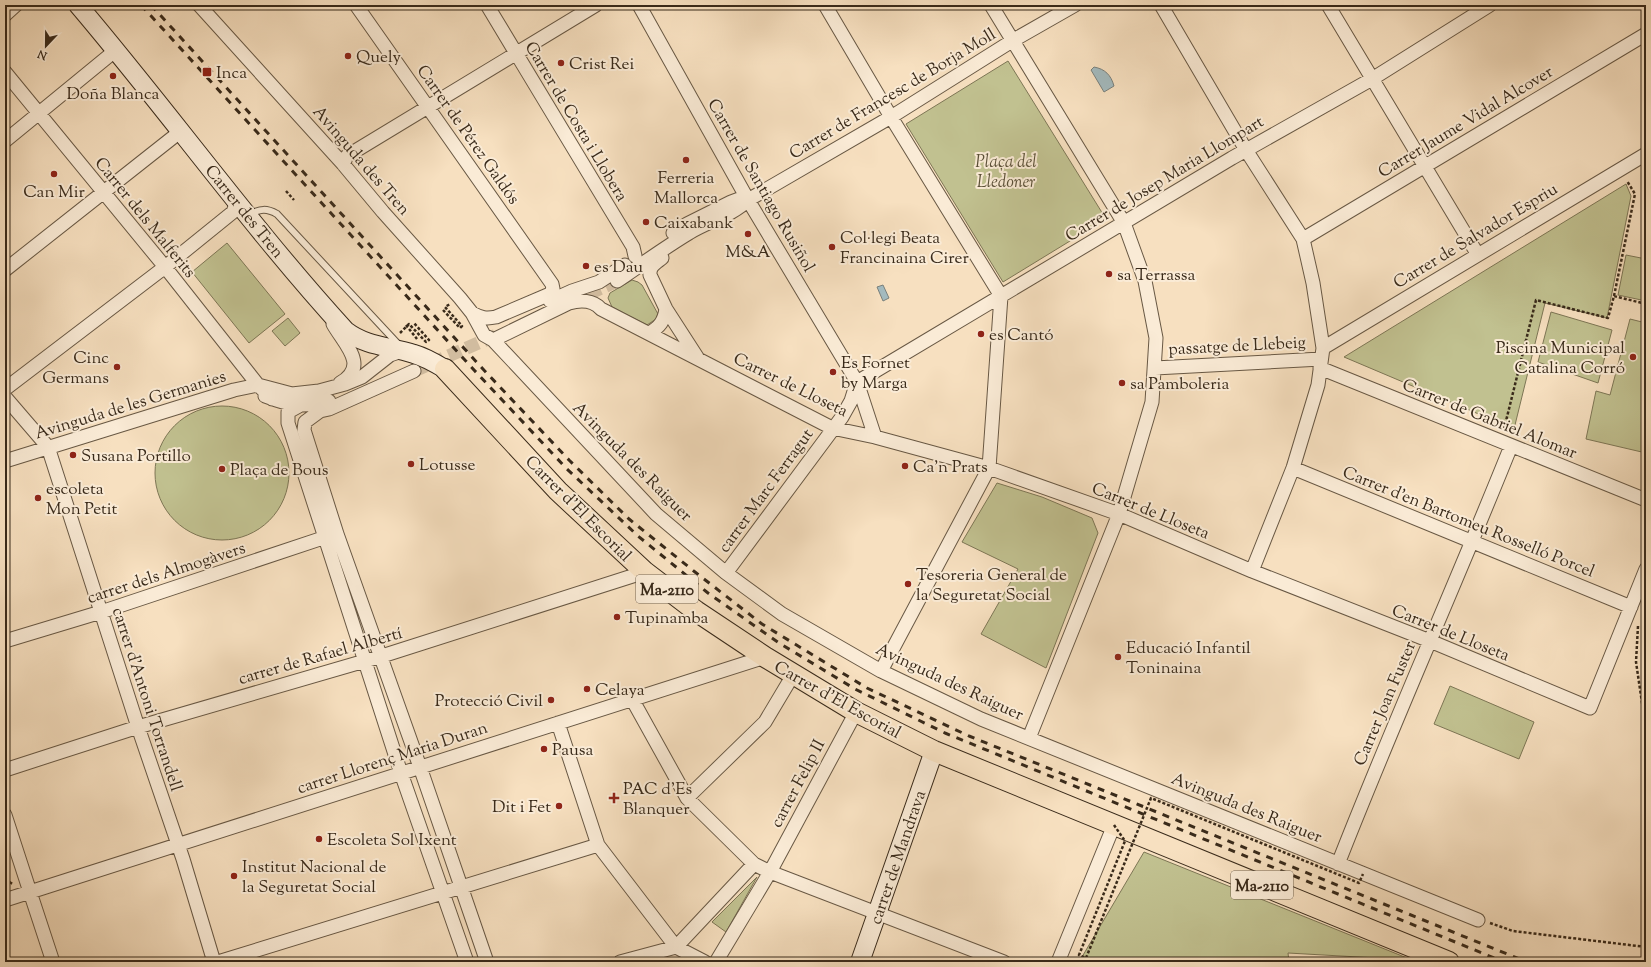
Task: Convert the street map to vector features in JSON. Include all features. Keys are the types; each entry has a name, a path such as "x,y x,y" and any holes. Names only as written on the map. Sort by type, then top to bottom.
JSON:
{"main road":[{"name":"Carrer des Tren","path":"78,5 116,50 242,209 346,331 354,337 372,344 409,363 424,357 445,369"},
{"name":"Carrer d'El Escorial","path":"445,369 558,491 645,572 696,611 793,675 856,712 934,751"},
{"name":"Ma-2110","path":"934,751 1450,962"},
{"name":"carrer de Mandrava","path":"860,962 934,751"}],"street":[{"path":"5,15 16,5"},
{"name":"Avinguda des Tren","path":"198,5 343,164 383,212 460,298 472,313 484,335 494,340"},
{"name":"Carrer de Pérez Galdós","path":"356,5 552,284 550,294 496,317 488,319 472,313"},
{"name":"Carrer de Costa i Llobera","path":"487,5 633,247 635,256"},
{"path":"343,164 347,156 596,5"},
{"name":"Carrer de Santiago Rusiñol","path":"639,5 748,200 856,382 875,437"},
{"path":"825,5 891,117 1001,296 989,468 881,671"},
{"path":"991,5 1124,222 1145,281 1156,338 1152,402 1119,514 1028,738"},
{"name":"Carrer de Francesc de Borja Moll","path":"733,212 748,200 891,117 1012,41 1075,5"},
{"path":"1161,5 1246,150 1303,238 1313,282 1321,358 1318,385 1293,468 1252,571"},
{"path":"1328,5 1478,255"},
{"name":"Carrer de Josep Maria Llompart","path":"856,382 1246,150 1372,79 1490,5"},
{"name":"Carrer Jaume Vidal Alcover","path":"1303,238 1646,34"},
{"path":"5,141 116,50"},
{"name":"Carrer dels Malferits","path":"5,72 103,193 206,315 258,385"},
{"path":"5,270 181,131"},
{"name":"Carrer de Salvador Espriu","path":"1321,358 1478,255 1646,154"},
{"name":"Carrer de Francesc de Borja Moll","path":"496,326 572,291 599,282 631,261 635,256 710,211 739,199 748,200"},
{"path":"5,390 165,267 233,212 242,209"},
{"path":"617,281 690,232 733,212"},
{"path":"697,357 666,309 649,271 652,266 676,249 721,223 733,212"},
{"path":"592,302 595,298 599,282"},
{"path":"494,340 569,302 592,302 601,309 697,357"},
{"path":"649,333 658,328 664,318 666,309"},
{"path":"328,311 332,321 354,359 353,370 349,376 334,386"},
{"name":"Avinguda des Raiguer","path":"494,340 656,514 726,573 782,614 881,671 981,719 1478,920"},
{"path":"258,385 292,394 319,391 345,384 370,373 379,362 390,355 409,363"},
{"name":"Carrer de Lloseta","path":"697,357 832,428 875,437 989,468 1119,514 1252,571 1401,631 1430,641 1590,708 1631,607"},
{"name":"passatge de Llebeig","path":"1155,368 1321,358"},
{"name":"Carrer de Gabriel Alomar","path":"1321,358 1506,444 1646,500"},
{"path":"409,363 330,401 315,405 299,406 288,412 288,423 401,773 467,962"},
{"path":"409,363 329,409 320,411 306,422 304,430 337,534 382,656 487,962"},
{"path":"832,428 842,417 851,401 856,382"},
{"name":"Avinguda de les Germanies","path":"5,461 155,416 234,390 258,385 272,398"},
{"name":"Avinguda de les Germanies","path":"242,389 288,404 299,406"},
{"path":"5,397 48,447"},
{"name":"carrer Marc Ferragut","path":"726,573 832,428"},
{"name":"Carrer Joan Fuster","path":"1338,864 1472,542 1506,444"},
{"name":"carrer d'Antoni Torrandell","path":"48,447 138,727 178,844 214,962"},
{"name":"Carrer d'en Bartomeu Rosselló Porcel","path":"1293,468 1631,607"},
{"name":"carrer dels Almogàvers","path":"5,641 101,612 337,534"},
{"path":"1631,607 1646,570"},
{"name":"carrer de Rafael Albertí","path":"5,770 138,727 382,656 645,572"},
{"name":"carrer Llorenç Maria Duran","path":"5,900 764,657"},
{"path":"687,798 765,722 793,675"},
{"path":"632,699 687,798 754,864 770,872 1004,962"},
{"name":"carrer Felip II","path":"716,962 770,872 856,712"},
{"path":"558,723 598,845 676,947 705,962"},
{"path":"5,815 54,962"},
{"path":"1058,962 1114,824"},
{"path":"218,962 598,845"},
{"path":"620,962 676,947 754,864"}],"lane":[{"path":"242,209 268,209 277,214 398,344 409,363"}],"path":[{"path":"1506,444 1536,300 1608,318 1635,194 1620,169"},
{"path":"286,191 294,200"},
{"path":"1614,296 1646,304"},
{"path":"443,310 460,328 462,326 445,307 460,298"},
{"path":"406,325 422,345"},
{"path":"1631,607 1638,622 1636,662 1646,730"},
{"path":"1114,824 1125,841 1079,955 1086,958 1151,798 1359,883 1363,874"},
{"path":"1478,920 1513,931 1646,946"}],"green space":[{"name":"Plaça del Lledoner","path":"1008,61 1106,219 1003,282 906,124"},
{"path":"1626,184 1631,196 1607,318 1545,303 1514,429 1344,357"},
{"path":"227,243 285,314 249,343 192,272"},
{"path":"1626,255 1646,259 1646,301 1618,295"},
{"path":"632,280 642,285 658,314 656,319 647,325 612,307 608,298 610,293"},
{"path":"1551,312 1612,330 1598,383 1538,362"},
{"path":"288,318 300,333 285,346 272,331"},
{"name":"Piscina Municipal Catalina Corró","path":"1630,319 1646,323 1646,453 1586,439 1596,391 1610,395"},
{"name":"Plaça de Bous","path":"229,406 242,408 254,413 270,425 282,441 287,453 289,473 287,493 282,505 270,521 254,533 242,538 215,540 202,538 190,533 174,521 162,505 157,493 155,466 157,453 162,441 174,425 190,413 202,408"},
{"path":"997,483 1042,497 1092,518 1098,533 1046,668 981,634 1018,569 962,542"},
{"path":"1450,686 1534,722 1519,759 1434,724"},
{"path":"1144,852 1412,960 1288,953 1289,962 1079,962"},
{"path":"757,877 726,932 712,922"}],"water":[{"path":"1094,67 1107,73 1114,86 1104,92 1091,70"},
{"path":"883,285 889,298 883,301 877,287"}],"tunnel":[{"path":"571,302 617,281"},
{"path":"414,371 499,334"}],"railway":[{"path":"141,5 474,370 567,469 638,536 708,593 779,643 855,689 945,733 1504,962"},
{"path":"151,5 482,368 569,460 629,519 762,624 867,688 969,736 1527,962"}],"place":[{"name":"Quely","path":"348,56"},
{"name":"Crist Rei","path":"561,63"},
{"name":"Inca","path":"207,72"},
{"name":"Doña Blanca","path":"113,76"},
{"name":"Ferreria Mallorca","path":"686,160"},
{"name":"Can Mir","path":"54,174"},
{"name":"Caixabank","path":"646,222"},
{"name":"M&A","path":"748,234"},
{"name":"Col·legi Beata Francinaina Cirer","path":"832,247"},
{"name":"es Dau","path":"586,266"},
{"name":"sa Terrassa","path":"1109,274"},
{"name":"es Cantó","path":"981,334"},
{"name":"Piscina Municipal Catalina Corró","path":"1633,357"},
{"name":"Cinc Germans","path":"117,367"},
{"name":"Es Fornet by Marga","path":"833,372"},
{"name":"sa Pamboleria","path":"1122,383"},
{"name":"Susana Portillo","path":"73,455"},
{"name":"Lotusse","path":"411,464"},
{"name":"Ca'n Prats","path":"905,466"},
{"name":"Plaça de Bous","path":"222,469"},
{"name":"escoleta Mon Petit","path":"38,498"},
{"name":"Tesoreria General de la Seguretat Social","path":"908,584"},
{"name":"Tupinamba","path":"617,617"},
{"name":"Educació Infantil Toninaina","path":"1118,657"},
{"name":"Celaya","path":"587,689"},
{"name":"Protecció Civil","path":"551,700"},
{"name":"Pausa","path":"544,749"},
{"name":"PAC d'Es Blanquer","path":"614,798"},
{"name":"Dit i Fet","path":"559,806"},
{"name":"Escoleta Sol Ixent","path":"319,839"},
{"name":"Institut Nacional de la Seguretat Social","path":"234,876"}]}
